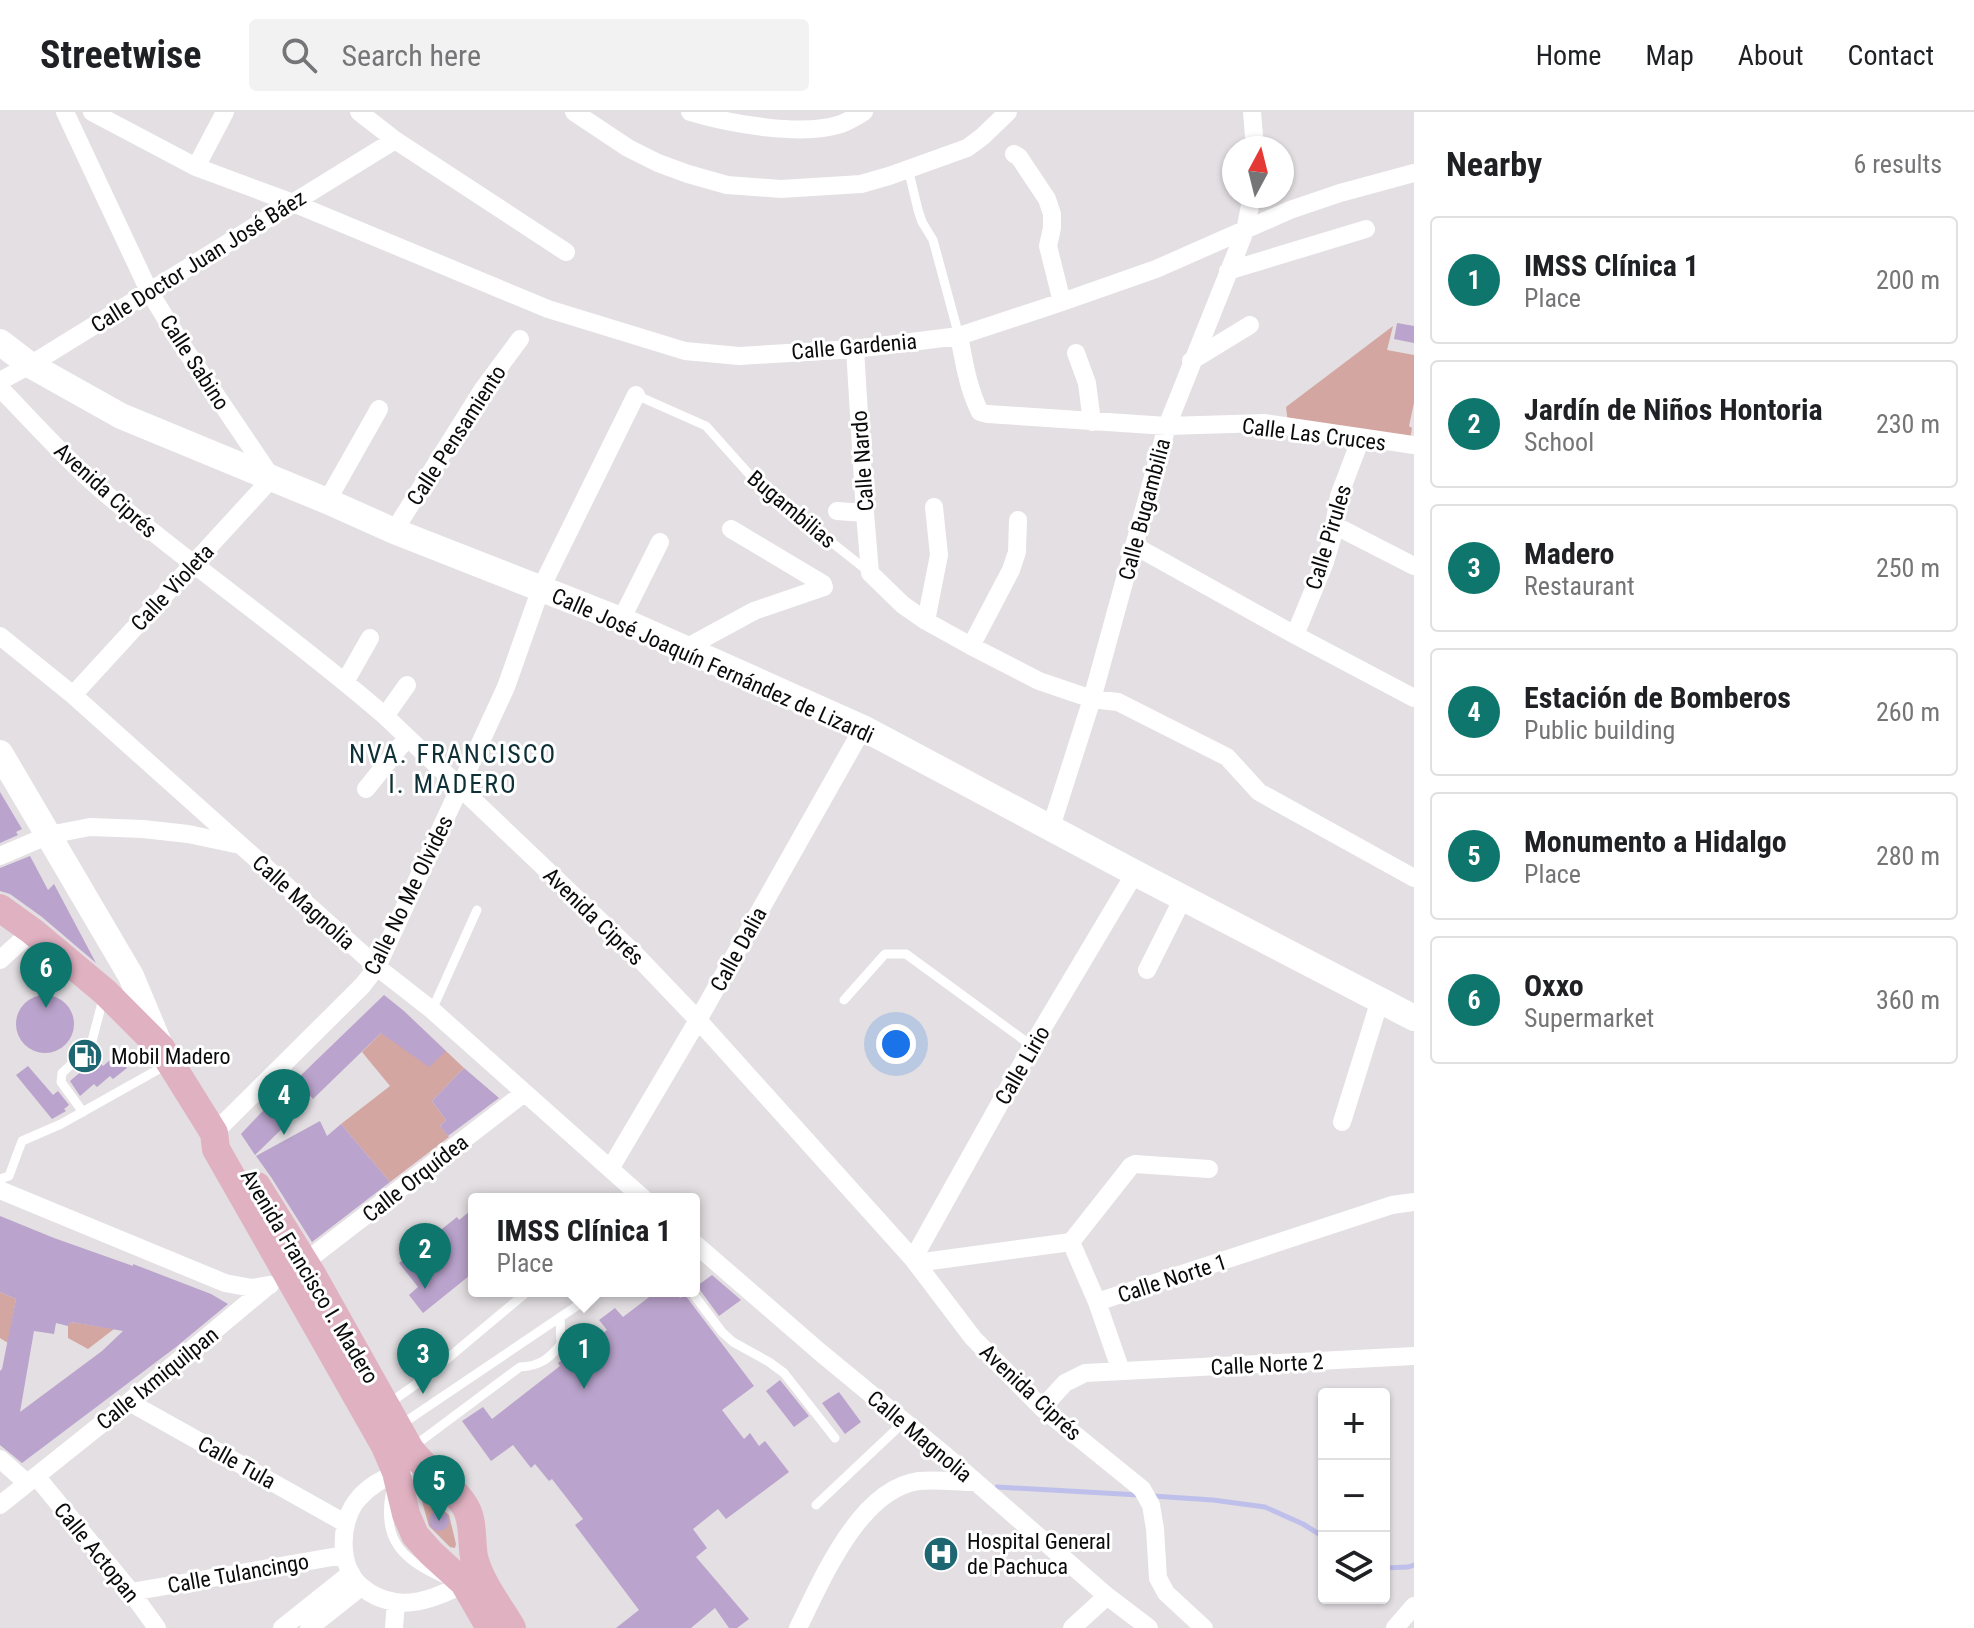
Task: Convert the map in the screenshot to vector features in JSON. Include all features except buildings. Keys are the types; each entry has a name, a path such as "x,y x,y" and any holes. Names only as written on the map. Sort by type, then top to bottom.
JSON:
{"main road":[{"name":"Avenida Francisco I. Madero","path":"0,908 105,992 166,1055 214,1133 216,1149 396,1438 466,1508 473,1533 472,1579 490,1628"},
{"name":"Avenida Francisco I. Madero","path":"288,1268 323,1295 396,1438 406,1514 415,1535 431,1553 472,1579 512,1628"}],"street":[{"name":"Calle Sabino","path":"65,112 149,291 272,478"},
{"name":"Calle Gardenia","path":"92,112 196,167 293,203 548,309 685,351 739,356 855,349 959,336 1156,269 1303,206 1414,173"},
{"path":"196,167 225,112"},
{"path":"359,112 395,140 566,252"},
{"path":"574,112 628,148 658,163 727,185 781,189 861,184 967,148 1008,112"},
{"path":"690,112 759,127 814,129 842,124 864,112"},
{"path":"1252,112 1254,136"},
{"name":"Calle Doctor Juan José Báez","path":"0,381 395,140"},
{"path":"1014,154 1047,199 1052,214 1048,246 1062,302"},
{"name":"Calle Bugambilia","path":"1051,827 1092,699 1167,426 1245,231 1250,208"},
{"path":"1228,271 1366,229"},
{"path":"1191,361 1250,325"},
{"name":"Calle Las Cruces","path":"959,336 966,373 980,412 988,414 1167,426 1264,423 1414,445"},
{"name":"Calle Pensamiento","path":"394,531 483,389 520,339"},
{"name":"Calle José Joaquín Fernández de Lizardi","path":"0,342 30,365 121,416 394,531 621,620 863,728 1414,1018"},
{"name":"Calle Nardo","path":"855,349 870,573"},
{"path":"1076,353 1087,383 1092,422"},
{"name":"Avenida Ciprés","path":"0,388 96,485 385,716 634,953 914,1261 973,1338 1042,1408 1146,1497 1155,1529 1158,1578 1166,1593 1204,1628"},
{"name":"Calle No Me Olvides","path":"214,1133 362,986 377,967 506,687 541,588 636,395"},
{"path":"327,501 379,409"},
{"name":"Calle Pirules","path":"1295,635 1325,562 1339,496 1361,438"},
{"name":"Calle Violeta","path":"73,695 272,478"},
{"path":"926,621 939,555 934,507"},
{"path":"837,511 865,513"},
{"path":"971,646 1011,570 1017,552 1018,520"},
{"path":"1334,525 1414,566"},
{"path":"686,648 754,611 824,587 731,529"},
{"path":"621,620 660,542"},
{"path":"1135,546 1414,698"},
{"path":"870,573 903,605 926,621 1039,681 1092,699 1118,702 1227,757 1259,792 1414,878"},
{"name":"Calle Magnolia","path":"0,636 73,695 377,967 432,1010 637,1193"},
{"path":"345,682 370,638"},
{"path":"385,716 407,685"},
{"name":"Calle Dalia","path":"610,1169 863,728"},
{"path":"366,789 407,738"},
{"path":"0,753 131,976 166,1055"},
{"path":"0,856 49,835 90,827 188,834 240,845"},
{"name":"Calle Lirio","path":"914,1261 1032,1046 1135,873"},
{"path":"1147,970 1183,898"},
{"path":"0,960 32,931"},
{"path":"1342,1122 1380,1000"},
{"name":"Calle Orquídea","path":"288,1268 524,1093"},
{"path":"914,1261 1071,1242 1131,1166 1209,1169"},
{"path":"0,1190 225,1283 252,1288 288,1268"},
{"name":"Calle Norte 1","path":"1071,1242 1097,1302 1392,1205 1414,1202"},
{"name":"Calle Magnolia","path":"700,1248 1107,1596 1149,1628"},
{"name":"Calle Ixmiquilpan","path":"0,1505 129,1402 288,1268"},
{"path":"1097,1302 1121,1371"},
{"name":"Calle Norte 2","path":"1042,1408 1065,1383 1085,1373 1414,1356"},
{"name":"Calle Tula","path":"129,1402 345,1523"},
{"path":"396,1438 375,1482 356,1500 345,1523 344,1555 356,1580 378,1597 411,1602 432,1597 472,1579"},
{"name":"Calle Actopan","path":"0,1459 32,1479 131,1592 157,1628"},
{"path":"798,1628 832,1559 867,1509 890,1490 918,1481 975,1482"},
{"name":"Calle Tulancingo","path":"131,1592 344,1555"},
{"path":"282,1628 356,1580"},
{"path":"309,1628 356,1580"},
{"path":"1072,1628 1107,1596"},
{"path":"394,1628 396,1602"},
{"path":"1395,1628 1414,1606"}],"lane":[{"path":"908,168 922,222 933,240 959,336"},
{"name":"Bugambilias","path":"636,395 706,426 757,483 870,573"},
{"path":"432,1010 477,910"},
{"path":"844,1000 885,954 906,954 1032,1046"},
{"path":"83,1112 60,1078 92,1041 105,992"},
{"path":"0,1179 9,1176 22,1141 83,1112 166,1055"},
{"path":"396,1438 444,1362 521,1297"},
{"path":"396,1438 507,1353 590,1297"},
{"path":"696,1297 733,1342 784,1373 835,1438"},
{"path":"396,1438 520,1367 540,1364 551,1358 561,1344 560,1317"},
{"path":"507,1353 520,1367"},
{"path":"816,1505 904,1422"}],"shaded area":[{"path":"1393,326 1387,350 1414,355 1410,440 1288,423 1286,407"},
{"path":"381,1033 446,1051 464,1068 432,1101 446,1120 440,1126 449,1137 390,1182 341,1124 390,1086 362,1052"},
{"path":"0,1292 16,1299 8,1343 0,1338"},
{"path":"71,1322 114,1329 88,1349 68,1338"},
{"path":"427,1495 449,1515 455,1548 450,1547 429,1526 421,1498"}],"waterway":[{"path":"997,1487 1139,1495"},
{"path":"1153,1496 1265,1507 1318,1533"},
{"path":"1390,1568 1414,1565"}],"place":[{"name":"Oxxo","path":"46,1008"},
{"name":"Mobil Madero","path":"85,1056"},
{"name":"Estación de Bomberos","path":"284,1135"},
{"name":"Jardín de Niños Hontoria","path":"425,1289"},
{"name":"IMSS Clínica 1","path":"584,1389"},
{"name":"Madero","path":"423,1394"},
{"name":"Monumento a Hidalgo","path":"439,1521"},
{"name":"Hospital General de Pachuca","path":"941,1554"}],"district":[{"name":"NVA. FRANCISCO I. MADERO","path":"453,769"}]}
